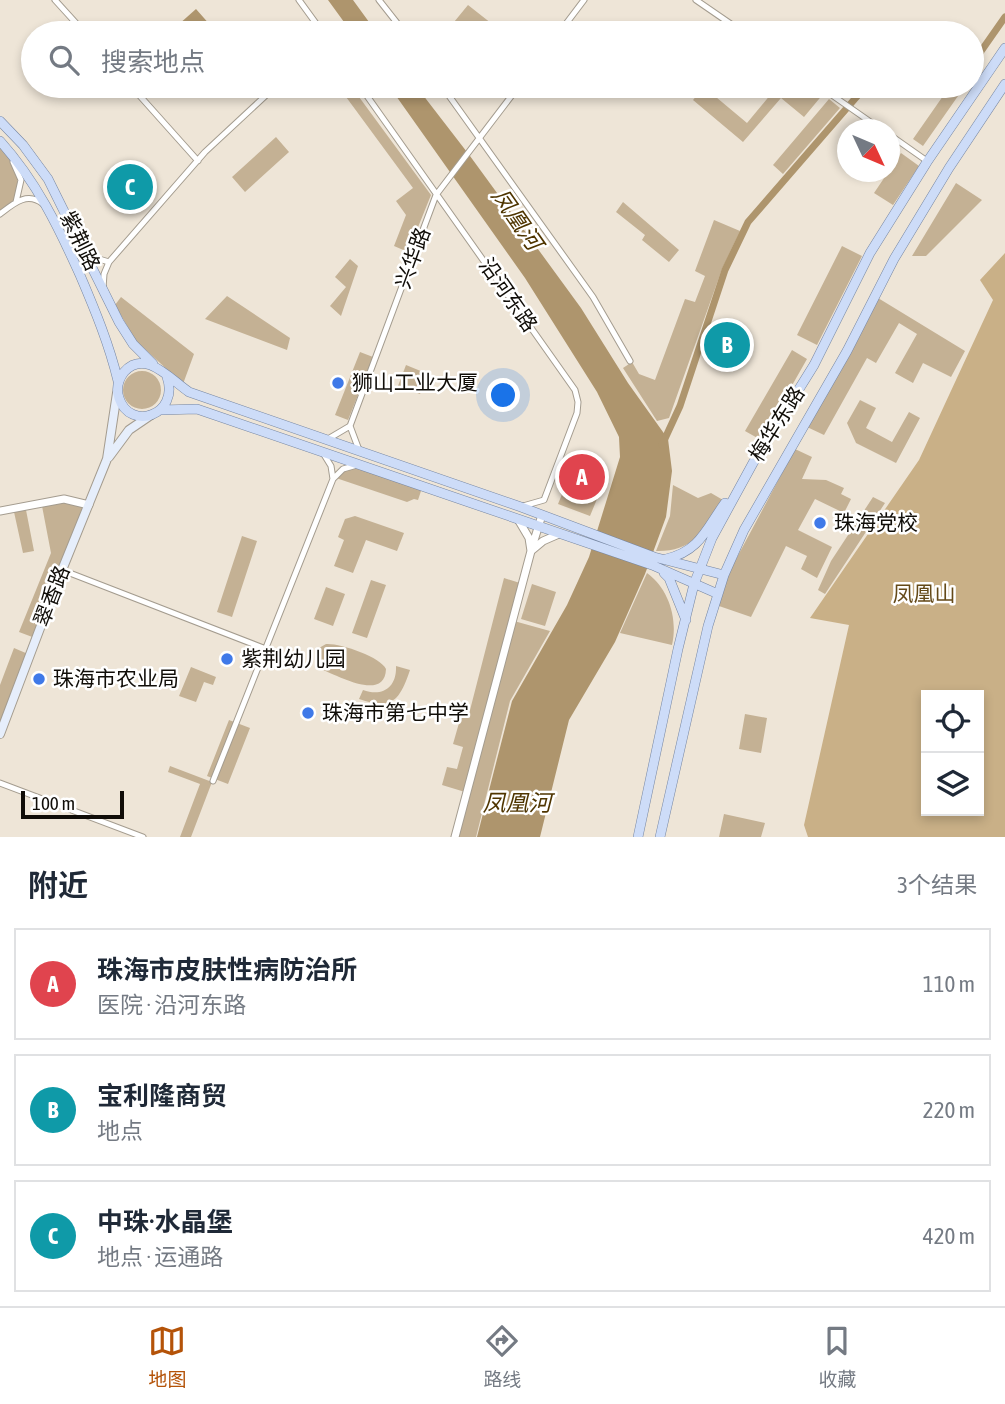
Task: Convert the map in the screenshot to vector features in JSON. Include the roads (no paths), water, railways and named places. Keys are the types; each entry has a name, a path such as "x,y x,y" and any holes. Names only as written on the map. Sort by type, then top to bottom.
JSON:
{"main road":[{"name":"梅华东路","path":"984,79 1005,48"},
{"name":"梅华东路","path":"660,837 708,626 724,575 744,530 847,351 894,259 949,168 1005,84"},
{"name":"梅华东路","path":"638,837 694,584 712,538 814,365 870,253 971,98"},
{"name":"紫荆路","path":"0,121 23,145 48,179 119,322 133,344 154,365"},
{"name":"紫荆路","path":"0,141 29,175 50,211 101,324 111,350 118,381"},
{"path":"107,460 118,381 123,373 137,364 154,365 189,392 521,507 591,539 657,562 699,568 724,575"},
{"path":"161,410 169,396 170,385 167,377"},
{"path":"117,394 125,409 133,414 151,415"},
{"path":"107,460 129,430 151,415 161,410 197,409 519,521 559,534 591,539"},
{"name":"翠香路","path":"0,734 107,460"},
{"path":"657,562 697,544 744,481"},
{"path":"657,562 694,584 718,594"},
{"path":"657,562 669,578 686,620"}],"street":[{"path":"55,0 74,21"},
{"path":"299,0 314,21"},
{"path":"379,0 396,21"},
{"path":"568,21 584,0"},
{"path":"696,0 727,21"},
{"path":"142,98 198,160"},
{"path":"103,290 104,274 109,262 198,160 263,98"},
{"name":"沿河东路","path":"368,98 575,390 577,413 544,500 542,515"},
{"path":"450,98 593,297 630,361"},
{"name":"兴华路","path":"350,426 436,195 510,98"},
{"path":"837,98 867,119"},
{"path":"900,142 928,162"},
{"path":"8,150 21,180 16,202"},
{"path":"0,214 26,198 37,200 50,211"},
{"path":"82,247 99,260 109,262"},
{"path":"328,439 350,426 359,450"},
{"path":"322,452 331,466 333,479"},
{"path":"213,781 333,479 343,469 360,465"},
{"path":"0,511 64,499 89,505"},
{"path":"521,507 544,500"},
{"path":"455,837 542,515"},
{"path":"519,521 529,538 531,551"},
{"path":"531,551 543,541 559,534"},
{"path":"62,570 266,649"},
{"path":"0,783 144,837"}],"water":[{"path":"328,0 353,0 368,21 343,21"},
{"path":"196,9 207,21 182,21"},
{"name":"凤凰河","path":"398,98 425,98 470,156 581,308 628,383 668,439 672,471 666,517 645,574 615,642 569,720 540,837 477,837 512,701 567,605 589,557 620,457 619,437 597,392 525,278"}],"waterway":[{"path":"984,47 1005,17"},
{"path":"662,445 680,406 725,270 748,222 856,98"}],"place":[{"name":"中珠·水晶堡","path":"130,187"},
{"name":"宝利隆商贸","path":"727,345"},
{"name":"狮山工业大厦","path":"338,383"},
{"name":"珠海市皮肤性病防治所","path":"582,477"},
{"name":"珠海党校","path":"820,523"},
{"name":"紫荆幼儿园","path":"227,659"},
{"name":"珠海市农业局","path":"39,679"},
{"name":"珠海市第七中学","path":"308,713"}],"park label":[{"name":"凤凰山","path":"924,594"}]}
